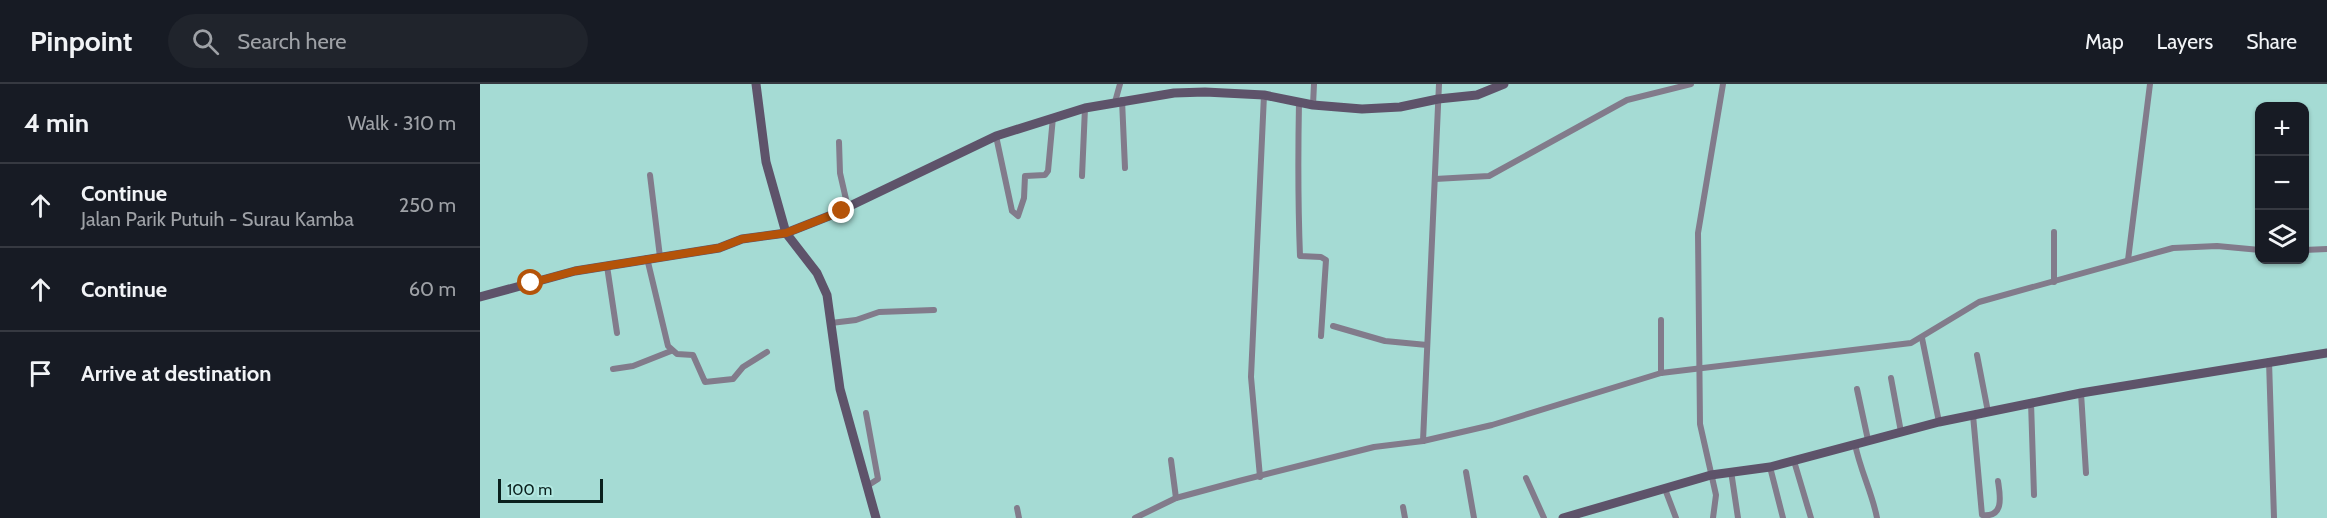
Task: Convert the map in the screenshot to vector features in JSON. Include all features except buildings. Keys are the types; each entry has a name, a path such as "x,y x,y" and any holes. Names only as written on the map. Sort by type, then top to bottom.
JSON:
{"street":[{"path":"756,84 766,162 786,233 823,284 840,389 876,518"},
{"path":"1120,84 1119,101 1125,168"},
{"path":"1313,105 1314,84"},
{"path":"1423,441 1439,84"},
{"path":"480,297 607,266 719,248 742,239 786,233 848,209 996,136 1053,116 1174,88 1264,95 1313,105 1362,109 1400,107 1438,99 1477,95 1504,84"},
{"path":"1435,179 1489,176 1627,100 1691,84"},
{"path":"1713,518 1716,495 1700,424 1698,233 1723,84"},
{"path":"2128,260 2150,84"},
{"path":"1260,477 1251,377 1264,95"},
{"path":"1299,102 1297,196 1300,256 1321,257 1326,260 1321,336"},
{"path":"1082,176 1084,108"},
{"path":"996,136 1012,211 1018,216 1024,198 1025,176 1045,174 1048,171 1053,116"},
{"path":"839,142 840,173 848,209"},
{"path":"650,175 660,257"},
{"path":"2054,232 2054,282"},
{"path":"1136,518 1176,498 1374,447 1423,441 1492,424 1661,373 1911,343 1922,339 1937,326 1979,302 2128,260 2188,246 2255,250"},
{"path":"2309,250 2327,249"},
{"path":"647,258 671,351"},
{"path":"607,266 617,333"},
{"path":"831,323 856,320 879,312 934,310"},
{"path":"1661,320 1661,373"},
{"path":"1333,326 1385,341 1427,345"},
{"path":"1922,339 1939,422"},
{"path":"613,369 633,366 671,351 693,355 705,382 733,379 743,367 766,352"},
{"path":"1563,518 1711,475 1770,467 1939,422 2031,402 2269,360 2327,353"},
{"path":"1977,355 1988,412"},
{"path":"2269,360 2274,518"},
{"path":"1891,378 1901,432"},
{"path":"1857,389 1868,440"},
{"path":"2080,393 2086,473"},
{"path":"2031,402 2034,495"},
{"path":"866,413 878,479 867,486"},
{"path":"1973,415 1982,515 1989,517 1996,514 2000,508 1998,482"},
{"path":"1855,444 1861,471 1871,490 1877,518"},
{"path":"1171,460 1176,498"},
{"path":"1794,461 1811,518"},
{"path":"1770,467 1784,518"},
{"path":"1731,471 1738,518"},
{"path":"1466,472 1474,518"},
{"path":"1526,478 1544,518"},
{"path":"1665,489 1676,518"},
{"path":"1403,507 1405,518"},
{"path":"1017,508 1019,518"}],"route":[{"path":"531,283 575,271 719,248 742,239 786,233 842,211"}]}
